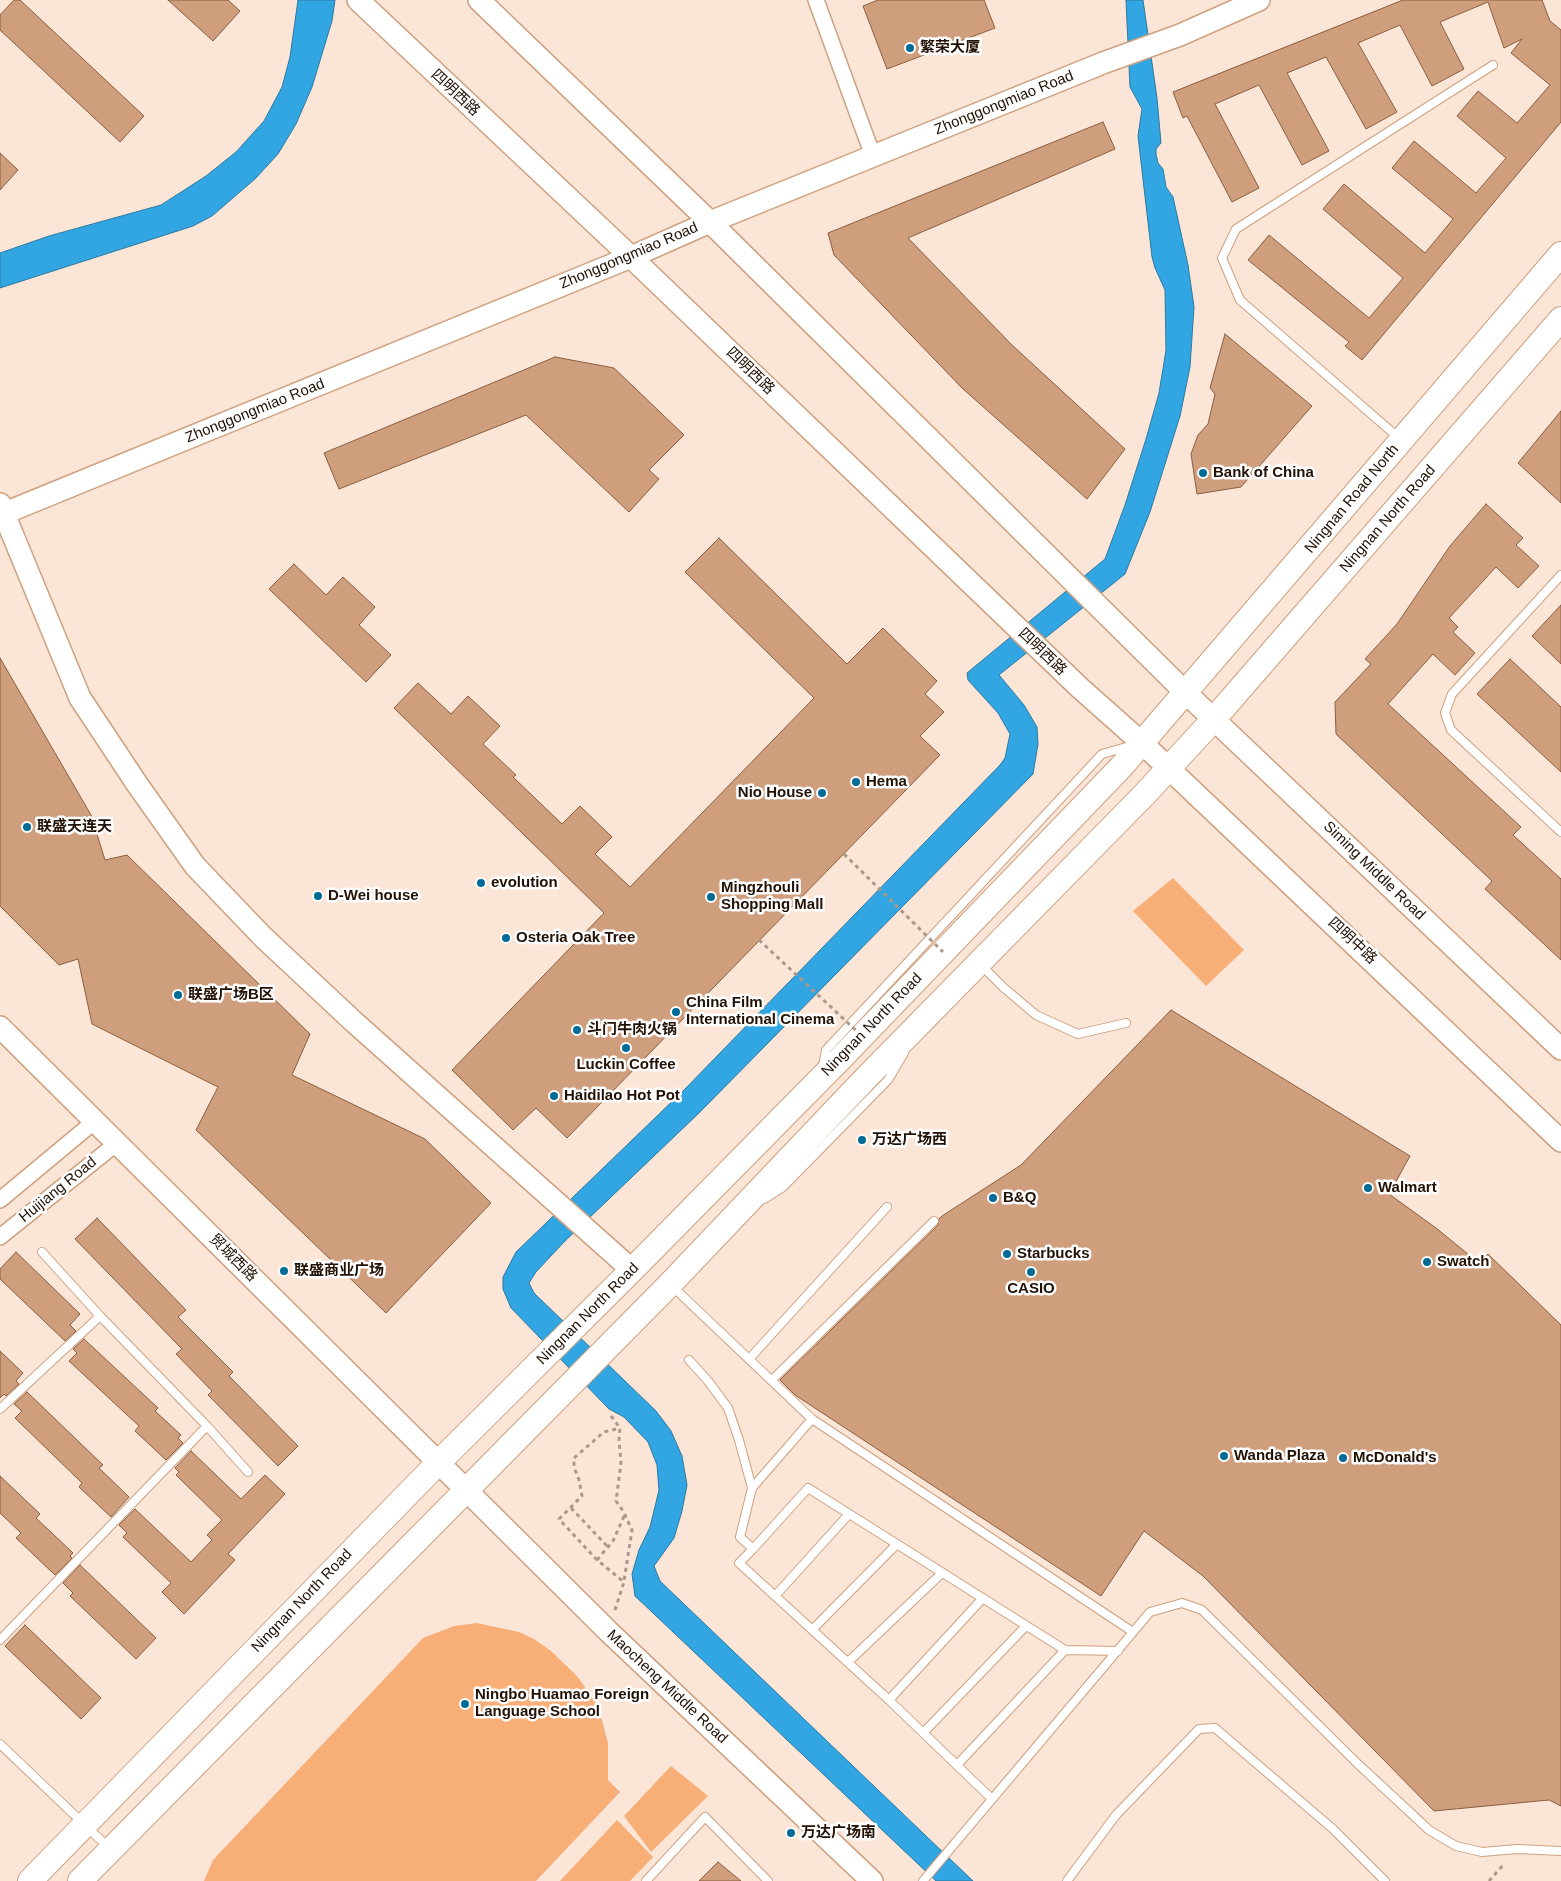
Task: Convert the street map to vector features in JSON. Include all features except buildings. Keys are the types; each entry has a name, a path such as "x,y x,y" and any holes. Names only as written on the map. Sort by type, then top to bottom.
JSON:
{"main road":[{"name":"四明西路","path":"358,0 630,257 1080,688 1142,743"},
{"path":"478,0 710,222 1186,693"},
{"name":"Zhonggongmiao Road","path":"1,511 630,257 710,222 1102,62 1180,35 1259,0"},
{"name":"Ningnan Road North","path":"1142,743 1561,254"},
{"name":"Ningnan North Road","path":"1169,768 1214,719 1561,319"},
{"path":"1,511 80,698 137,784 195,866 278,951 632,1270"},
{"name":"Siming Middle Road","path":"1186,693 1561,1049"},
{"name":"四明中路","path":"1142,743 1561,1141"},
{"name":"Ningnan North Road","path":"30,1881 438,1463 820,1079 1142,743"},
{"path":"80,1881 670,1284 926,1016 1169,768"},
{"name":"贸城西路","path":"0,1027 465,1490"},
{"name":"Maocheng Middle Road","path":"465,1490 609,1632 872,1881"}],"street":[{"path":"816,0 873,156"},
{"name":"Huijiang Road","path":"0,1200 95,1121"},
{"name":"Huijiang Road","path":"0,1237 117,1143"}],"lane":[{"path":"1402,440 1240,300 1222,258 1236,229 1493,65"},
{"path":"1561,574 1452,694 1444,713 1452,730 1561,832"},
{"path":"820,1079 826,1050 1102,754 1142,743"},
{"path":"979,963 1003,988 1036,1015 1078,1034 1126,1024"},
{"path":"750,1358 887,1207"},
{"path":"772,1380 934,1221"},
{"path":"42,1252 100,1316 207,1426 248,1472"},
{"path":"670,1284 812,1419 1133,1632"},
{"path":"0,1409 100,1316"},
{"path":"689,1360 708,1381 728,1408 752,1488"},
{"path":"753,1549 740,1537 752,1488 812,1419"},
{"path":"0,1640 207,1426"},
{"path":"992,1799 924,1732 739,1563 808,1488 1065,1650 1118,1651"},
{"path":"775,1596 849,1514"},
{"path":"812,1630 896,1544"},
{"path":"848,1662 942,1573"},
{"path":"889,1700 983,1598"},
{"path":"923,1881 1150,1612 1182,1603 1202,1610 1358,1765 1429,1830 1456,1846 1482,1852 1517,1849 1561,1851"},
{"path":"924,1732 1026,1626"},
{"path":"957,1765 1065,1650"},
{"path":"1067,1881 1116,1815 1199,1729 1216,1728 1333,1829 1385,1881"},
{"path":"0,1744 110,1849"},
{"path":"646,1881 705,1817 768,1881"}],"path":[{"path":"844,854 943,952"},
{"path":"760,940 862,1036"},
{"path":"609,1632 624,1582 632,1530 625,1514 616,1501 621,1463 618,1440 620,1428 611,1416"},
{"path":"620,1428 604,1432 574,1458 574,1467 582,1496 559,1519 597,1560 624,1582"},
{"path":"571,1508 608,1547"},
{"path":"597,1560 613,1542 625,1514"},
{"path":"1489,1881 1517,1849"}],"shaded area":[{"path":"1173,878 1244,950 1206,986 1133,911"},
{"path":"477,1623 519,1632 534,1639 551,1651 577,1676 598,1706 608,1743 608,1780 620,1792 536,1881 204,1881 213,1860 423,1638 454,1626"},
{"path":"671,1766 708,1796 651,1852 624,1816"},
{"path":"617,1820 653,1857 630,1881 560,1881"}],"water":[{"path":"298,0 335,0 332,21 312,87 296,124 278,154 255,179 212,216 193,226 0,288 0,253 49,236 161,205 206,176 236,152 264,121 282,87 290,57"},
{"path":"1126,0 1143,0 1157,98 1161,143 1156,149 1156,154 1158,163 1163,169 1166,187 1173,197 1188,265 1194,307 1190,367 1180,416 1150,512 1125,574 999,675 1024,705 1037,727 1038,744 1033,774 700,1112 564,1242 536,1272 529,1283 534,1293 656,1411 671,1431 682,1456 687,1485 674,1538 654,1566 660,1581 973,1881 936,1881 635,1596 632,1574 639,1550 650,1527 659,1490 657,1465 648,1442 624,1417 609,1409 511,1308 503,1289 503,1277 516,1252 684,1090 1000,765 1005,758 1010,734 998,713 968,680 967,673 1105,559 1146,439 1159,393 1166,350 1165,290 1152,257 1138,136 1142,109 1130,87"}],"place":[{"name":"繁荣大厦","path":"910,48"},
{"name":"Bank of China","path":"1203,473"},
{"name":"Hema","path":"856,782"},
{"name":"Nio House","path":"822,793"},
{"name":"联盛天连天","path":"27,827"},
{"name":"evolution","path":"481,883"},
{"name":"D-Wei house","path":"318,896"},
{"name":"Mingzhouli Shopping Mall","path":"711,897"},
{"name":"Osteria Oak Tree","path":"506,938"},
{"name":"联盛广场B区","path":"178,995"},
{"name":"China Film International Cinema","path":"676,1012"},
{"name":"斗门牛肉火锅","path":"577,1030"},
{"name":"Luckin Coffee","path":"626,1048"},
{"name":"Haidilao Hot Pot","path":"554,1096"},
{"name":"万达广场西","path":"862,1140"},
{"name":"Walmart","path":"1368,1188"},
{"name":"B&Q","path":"993,1198"},
{"name":"Starbucks","path":"1007,1254"},
{"name":"Swatch","path":"1427,1262"},
{"name":"联盛商业广场","path":"284,1271"},
{"name":"CASIO","path":"1031,1272"},
{"name":"Wanda Plaza","path":"1224,1456"},
{"name":"McDonald's","path":"1343,1458"},
{"name":"Ningbo Huamao Foreign Language School","path":"465,1704"},
{"name":"万达广场南","path":"791,1833"}]}
